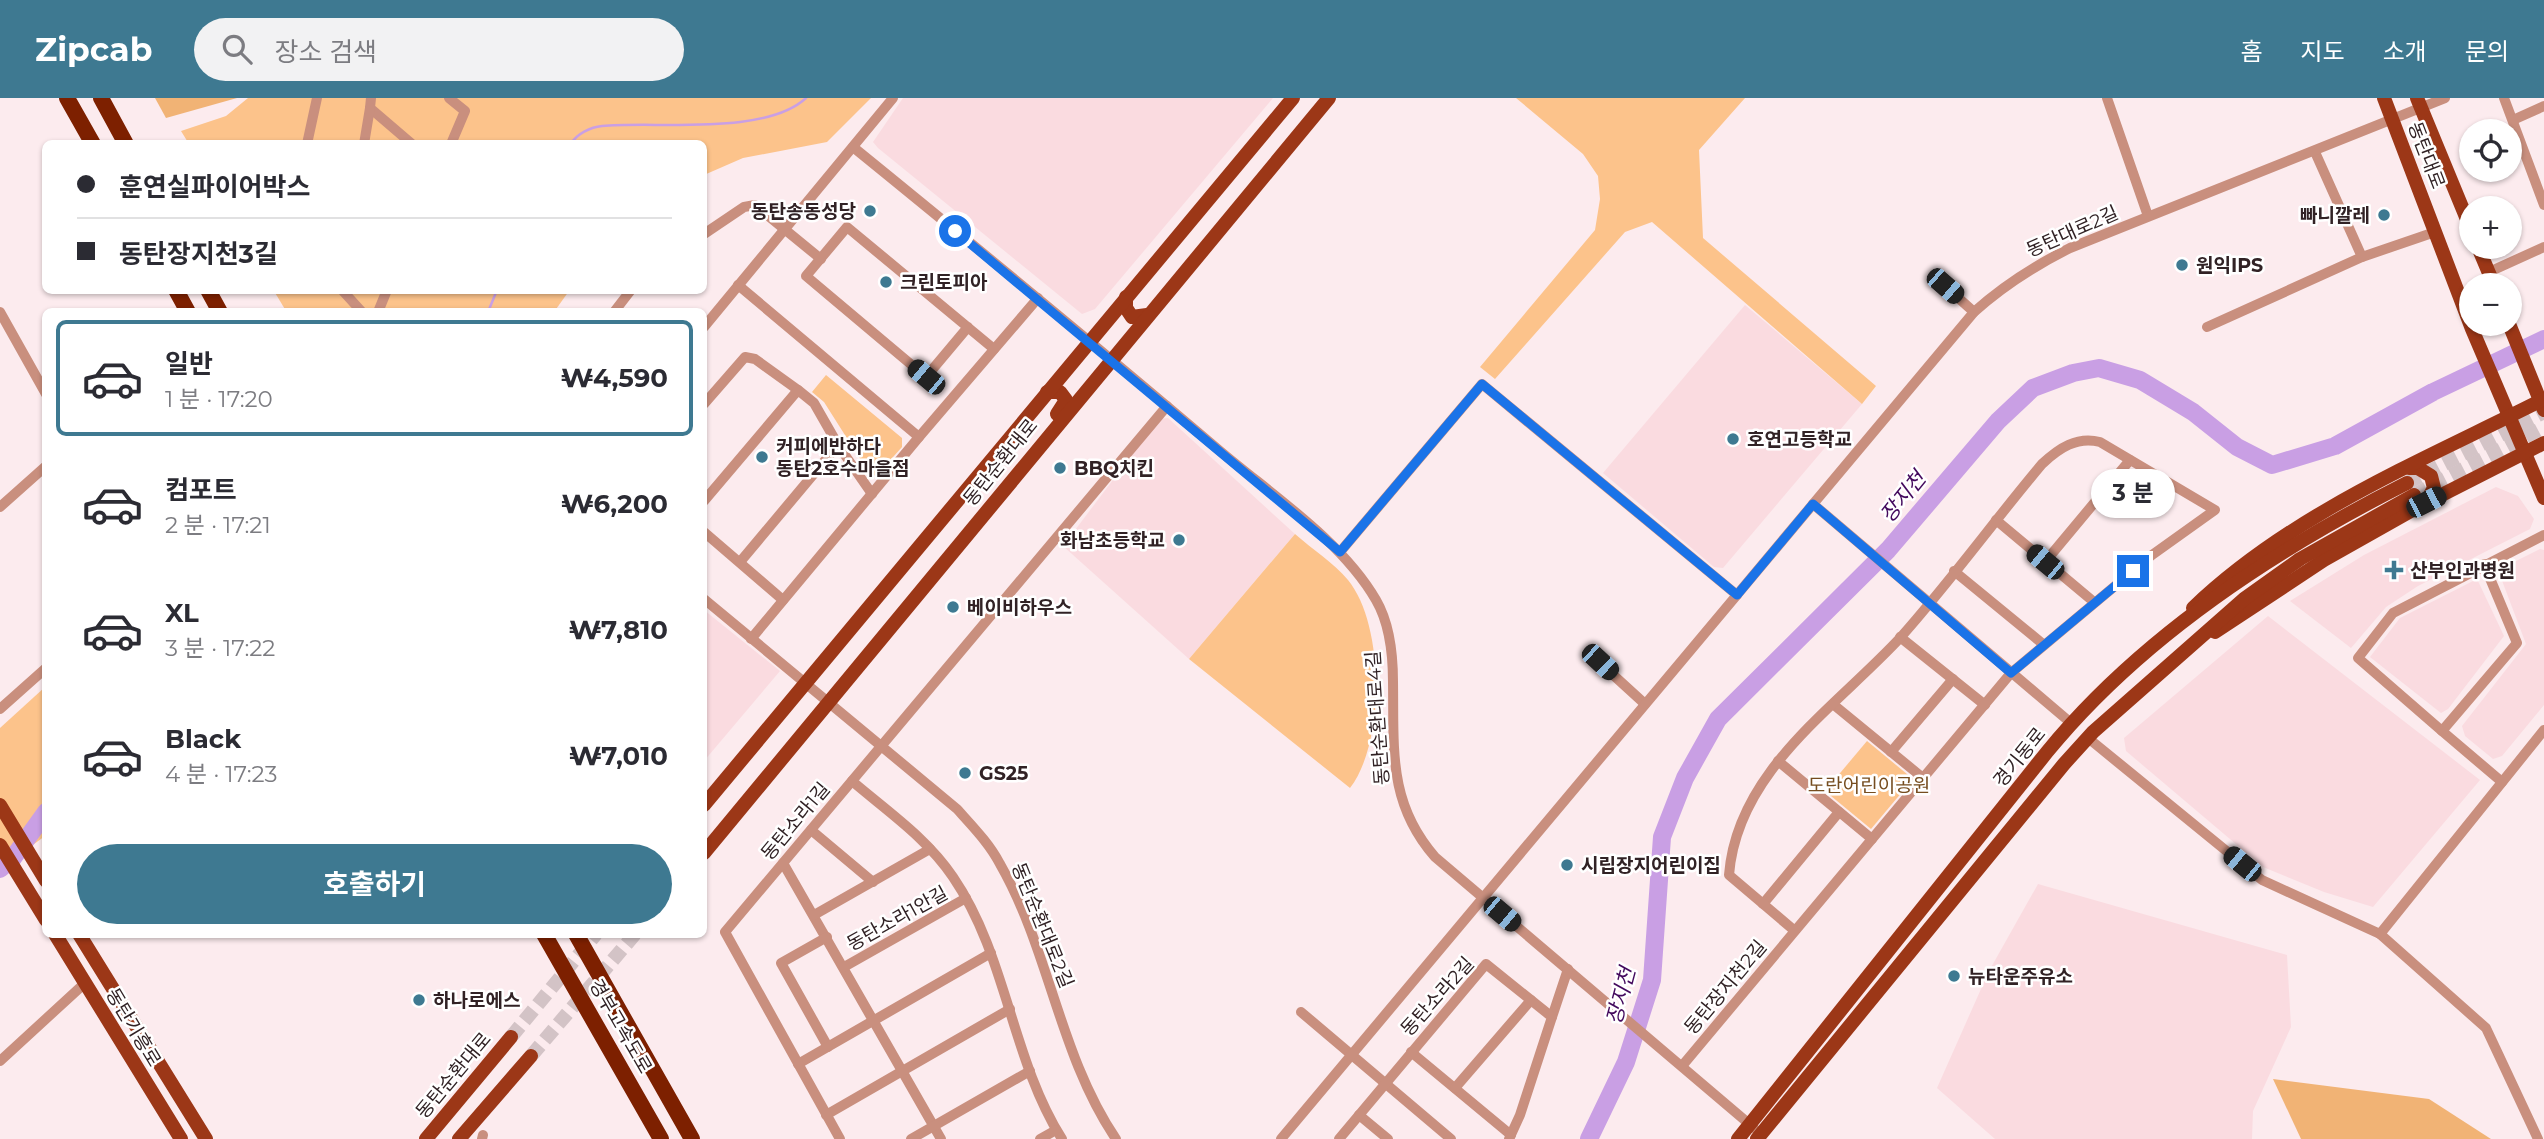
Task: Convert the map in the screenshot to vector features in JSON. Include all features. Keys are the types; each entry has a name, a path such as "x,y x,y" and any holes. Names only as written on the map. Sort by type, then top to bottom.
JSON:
{"highway":[{"path":"67,98 91,140"},
{"path":"101,98 124,140"},
{"name":"경부고속도로","path":"546,938 661,1139"},
{"name":"경부고속도로","path":"578,938 692,1139"}],"main road":[{"name":"동탄순환대로","path":"707,801 1293,98"},
{"name":"동탄순환대로","path":"707,849 1111,358 1329,98"},
{"name":"동탄대로","path":"2384,98 2472,328 2544,498"},
{"name":"동탄대로","path":"2419,103 2459,200"},
{"path":"1126,298 1126,308 1132,317 1147,316"},
{"path":"2147,652 2224,579 2304,524 2508,415 2543,403 2514,336"},
{"path":"1012,478 1032,445 1066,400 1060,392 1047,392"},
{"path":"2416,494 2544,443"},
{"path":"2409,468 2418,468 2431,476 2434,488 2416,494"},
{"name":"경기동로","path":"1759,1137 2088,738 2189,647 2239,619 2416,494"},
{"name":"경기동로","path":"1738,1139 2071,723 2147,652 2249,576 2325,527 2416,494"},
{"path":"3,809 42,874"},
{"path":"0,845 42,914"},
{"name":"동탄기흥로","path":"57,938 181,1139"},
{"name":"동탄기흥로","path":"81,938 206,1139"},
{"name":"동탄순환대로","path":"426,1139 511,1037"},
{"path":"459,1139 531,1056"}],"street":[{"path":"308,140 317,98"},
{"path":"449,98 465,111 452,140"},
{"path":"707,323 893,98"},
{"path":"2107,98 2148,216"},
{"name":"동탄대로2길","path":"1281,1139 1974,312 1995,293 2033,266 2148,216 2393,120 2419,103 2445,98"},
{"path":"2504,98 2512,119"},
{"path":"365,140 370,103"},
{"path":"370,103 408,140"},
{"path":"2514,119 2544,106"},
{"name":"동탄순환대로4길","path":"853,147 1111,358 1340,552 1378,603 1387,628 1393,672 1395,766 1408,818 1435,857 1749,1123 1759,1137"},
{"path":"2522,147 2544,205"},
{"path":"2315,152 2362,257"},
{"path":"707,232 744,208 755,205 821,259"},
{"path":"968,327 926,377 806,276 847,228 968,327 994,349"},
{"path":"2207,327 2362,257 2435,232"},
{"path":"2501,273 2544,247"},
{"path":"738,285 919,436"},
{"path":"1945,286 1974,312"},
{"path":"346,294 358,308"},
{"path":"617,308 628,294"},
{"path":"751,639 919,436 1038,298"},
{"path":"0,312 42,387"},
{"path":"707,401 745,357 755,359 814,403 838,445 872,494"},
{"path":"1340,552 1482,384 1737,595"},
{"path":"707,497 798,390"},
{"path":"852,781 1167,406"},
{"path":"1795,931 1729,876 1730,859 1738,832 1756,793 1778,761 1802,732 1834,705 1900,637 2055,451 2088,439 2100,442 2130,460 2045,562"},
{"path":"740,562 838,445"},
{"name":"동탄장지천2길","path":"1682,1066 2011,673 2094,602 2215,510 2130,460"},
{"path":"0,507 42,470"},
{"path":"1813,504 2071,723"},
{"path":"1996,520 2094,602"},
{"path":"707,534 783,600"},
{"path":"2502,782 2358,658 2393,613 2544,535"},
{"path":"2442,731 2517,643 2484,564"},
{"path":"1954,572 2043,644"},
{"name":"동탄순환대로2길","path":"707,602 957,809 985,839 1000,862 1030,933 1082,1079 1116,1139"},
{"path":"1900,637 1985,705"},
{"path":"1600,662 1646,704"},
{"path":"0,709 42,672"},
{"path":"1891,752 1953,679"},
{"path":"1834,705 1923,778"},
{"path":"2380,934 2544,730"},
{"path":"2088,738 2262,880 2380,934 2486,1028 2538,1139"},
{"path":"1778,761 1872,839"},
{"name":"동탄소라1길","path":"840,1139 725,932 852,781 930,849 966,898 991,953 1030,1071 1059,1134"},
{"path":"1763,904 1839,812"},
{"path":"811,830 873,882"},
{"path":"814,915 930,849"},
{"name":"동탄소라1안길","path":"783,863 941,1139"},
{"name":"동탄소라1안길","path":"844,967 966,898"},
{"name":"동탄소라1안길","path":"827,937 781,963 828,1047"},
{"path":"798,1064 991,953"},
{"name":"동탄소라2길","path":"1339,1139 1486,964 1552,1017"},
{"path":"1411,1052 1510,1137 1568,969"},
{"path":"0,1061 85,984"},
{"path":"1455,1088 1531,1000"},
{"path":"826,1115 1010,1009"},
{"path":"1301,1012 1451,1139"},
{"path":"911,1139 1030,1071"},
{"path":"1359,1115 1388,1139"},
{"path":"1040,1139 1059,1134"}],"shaded area":[{"path":"155,98 237,98 166,118"},
{"path":"903,98 1273,98 1095,309 1082,314 873,142"},
{"name":"호연고등학교","path":"1745,305 1862,404 1723,568 1714,567 1603,473"},
{"name":"화남초등학교","path":"1168,418 1295,534 1189,659 1063,546 1159,419"},
{"name":"산부인과병원","path":"2496,487 2518,496 2534,519 2530,529 2418,586 2386,607 2351,648 2290,601 2364,555"},
{"path":"2540,549 2544,550 2544,705 2502,756 2493,759 2465,736 2462,726 2526,644 2498,570"},
{"path":"2477,579 2504,636 2448,709 2441,713 2370,657 2400,618"},
{"path":"707,612 780,671 707,757"},
{"path":"2268,616 2480,780 2373,907 2324,892 2263,867 2126,751 2124,738"},
{"path":"2038,884 2287,955 2291,1027 2253,1111 2252,1139 1995,1139 1937,1088 1989,971"},
{"path":"2273,1079 2429,1099 2491,1139 2301,1139"}],"green space":[{"path":"248,98 871,98 827,142 743,158 707,174 707,140 187,140 181,131 226,116"},
{"path":"1516,98 1745,98 1699,150 1703,238 1876,386 1862,404 1652,222 1625,232 1495,379 1480,367 1595,230 1600,199 1598,176 1583,154"},
{"path":"276,294 567,294 557,308 284,308"},
{"path":"826,375 902,438 902,447 876,476 869,473 824,402 812,392"},
{"path":"1295,534 1348,580 1360,600 1369,625 1374,654 1375,714 1370,743 1350,788 1189,659"},
{"path":"42,690 42,838 0,869 0,728"},
{"name":"도란어린이공원","path":"1867,741 1913,779 1871,829 1825,791"}],"waterway":[{"path":"573,140 589,129 598,127 709,124 764,118 788,110 806,98"},
{"path":"490,308 495,294"},
{"name":"장지천","path":"1589,1139 1626,1062 1652,980 1662,837 1685,778 1718,719 1888,550 1998,421 2033,388 2073,373 2099,368 2140,380 2193,412 2237,447 2272,465 2335,446 2433,392 2544,339"},
{"path":"0,869 13,858 42,818"}],"tunnel":[{"path":"2407,483 2544,412"},
{"path":"2414,495 2544,427"},
{"path":"511,1037 593,938"},
{"path":"531,1056 632,938"}],"place":[{"name":"동탄송동성당","path":"870,211"},
{"name":"빠니깔레","path":"2384,215"},
{"name":"원익IPS","path":"2182,265"},
{"name":"크린토피아","path":"886,282"},
{"name":"호연고등학교","path":"1733,439"},
{"name":"커피에반하다 동탄2호수마을점","path":"762,457"},
{"name":"BBQ치킨","path":"1060,468"},
{"name":"화남초등학교","path":"1179,540"},
{"name":"산부인과병원","path":"2394,570"},
{"name":"베이비하우스","path":"953,607"},
{"name":"GS25","path":"965,773"},
{"name":"시립장지어린이집","path":"1567,865"},
{"name":"뉴타운주유소","path":"1954,976"},
{"name":"하나로에스","path":"419,1000"}],"route":[{"path":"955,231 1111,358 1340,552 1482,384 1737,595 1813,504 2011,673 2133,571"}]}
